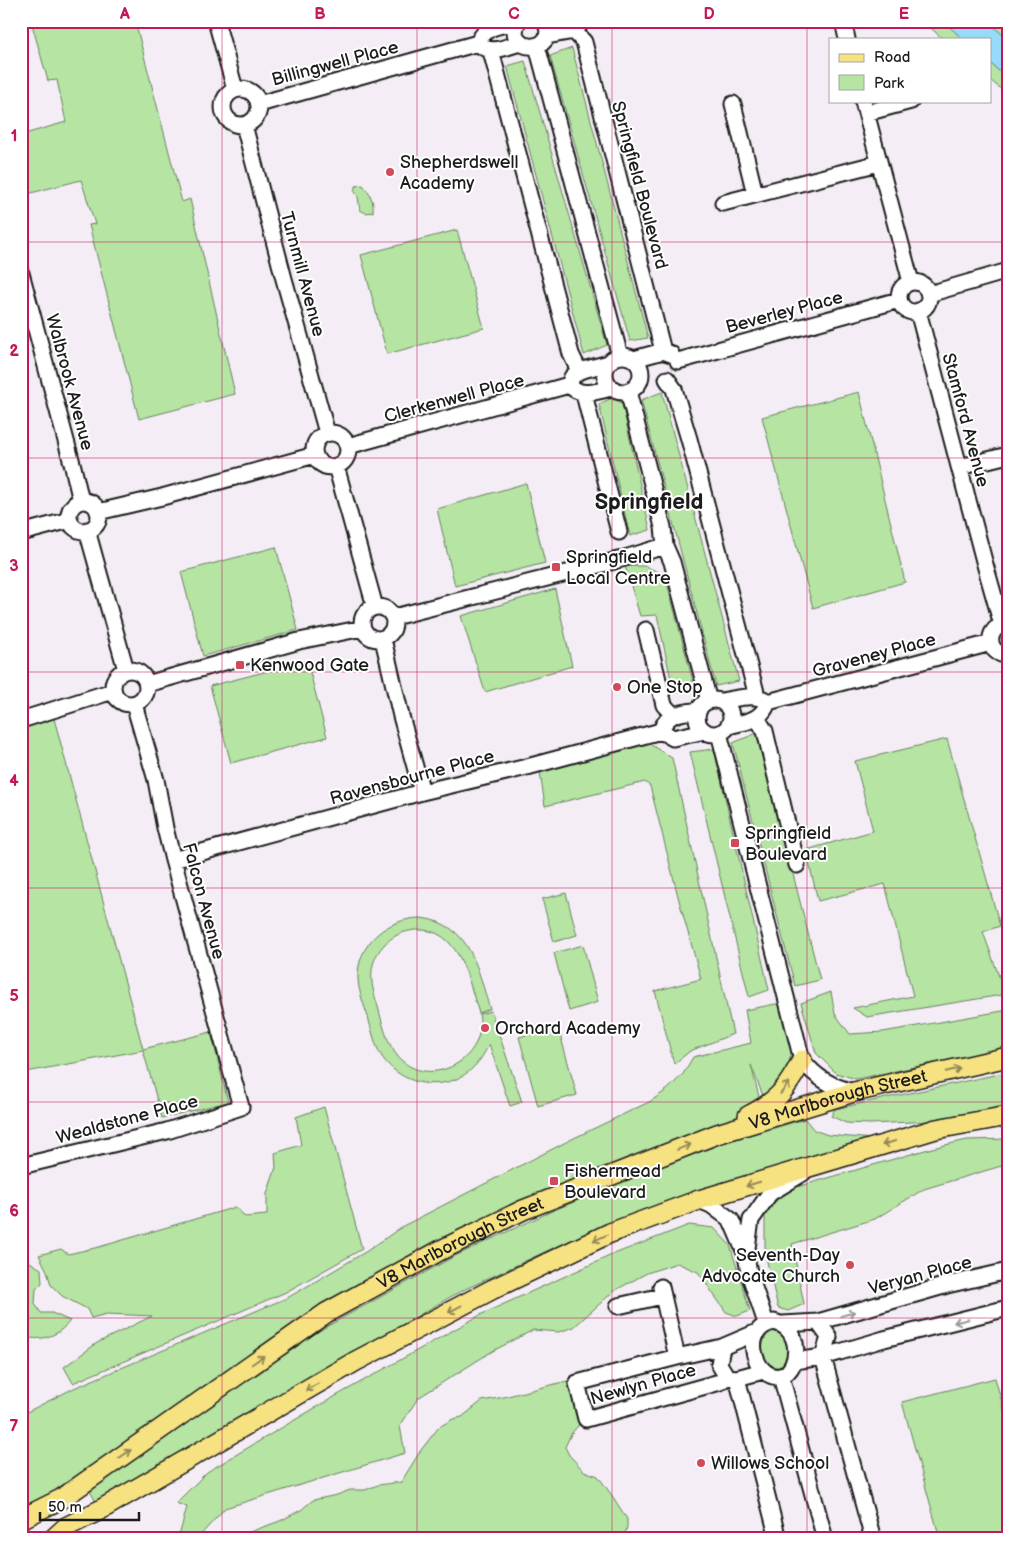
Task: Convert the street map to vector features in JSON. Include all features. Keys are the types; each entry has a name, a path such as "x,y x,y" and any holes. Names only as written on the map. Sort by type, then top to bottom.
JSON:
{"main road":[{"name":"V8 Marlborough Street","path":"21,1520 61,1499 326,1313 441,1250 523,1210 717,1134 854,1092 1008,1057"},
{"path":"717,1134 767,1107 792,1080 802,1060"},
{"path":"60,1533 356,1361 493,1289 610,1233 699,1200 936,1129 1008,1116"}],"street":[{"path":"216,21 235,89"},
{"path":"843,21 847,38"},
{"path":"579,26 543,35 528,47 520,43 515,30 517,22 487,25 482,34 572,354 580,372"},
{"name":"Springfield Boulevard","path":"579,26 663,351"},
{"path":"543,35 621,359 641,369 642,375 633,389 663,527 665,546 672,562 710,704"},
{"name":"Billingwell Place","path":"259,104 485,47 520,43"},
{"path":"235,89 248,90 257,98 259,104 258,115 244,125 233,123 224,111 224,100 235,89"},
{"path":"903,102 865,107 911,282"},
{"path":"733,104 755,194"},
{"name":"Turnmill Avenue","path":"244,125 284,280 327,433"},
{"path":"723,203 879,163"},
{"path":"929,294 1008,271"},
{"name":"Walbrook Avenue","path":"21,273 81,501"},
{"path":"911,282 920,283 929,294 926,306 918,311 904,309 899,300 902,286 911,282"},
{"name":"Beverley Place","path":"678,361 899,300"},
{"name":"Stamford Avenue","path":"918,311 984,562 1005,624"},
{"path":"663,351 672,354 678,361 667,379 622,392 612,388 584,394 575,391 569,386 572,377 580,372 621,359 663,351"},
{"path":"612,388 605,373 621,359"},
{"path":"646,630 664,705 673,715 664,721 661,731 673,738 718,730 757,718 764,712 762,699 752,683 674,389 667,379"},
{"name":"Clerkenwell Place","path":"348,446 569,386"},
{"path":"584,394 619,532"},
{"path":"327,433 338,434 343,437 348,446 346,458 336,466 326,466 317,460 315,455 315,444 318,439 327,433"},
{"path":"98,512 162,497 315,455"},
{"path":"960,467 1008,455"},
{"path":"336,466 375,607"},
{"path":"81,501 93,505 99,516 95,525 87,530 76,528 70,520 69,515 73,506 81,501"},
{"path":"21,533 70,520"},
{"path":"87,530 126,670"},
{"path":"394,617 618,560 665,546"},
{"path":"379,606 388,609 394,617 392,633 383,639 373,639 362,628 364,615 370,608 375,607 379,606"},
{"path":"1005,624 994,630 991,643 1000,654 1008,655"},
{"path":"147,684 300,641 362,628"},
{"path":"383,639 401,716 422,792"},
{"name":"Graveney Place","path":"673,715 710,704 762,699 991,643"},
{"path":"126,670 137,671 146,678 147,684 143,699 128,705 118,700 113,691 114,680 117,675 126,670"},
{"path":"21,720 113,691"},
{"name":"Falcon Avenue","path":"134,704 156,780 173,860 241,1107"},
{"path":"710,704 726,704 731,715 718,730 699,724 697,714 710,704"},
{"path":"757,718 765,731 797,864"},
{"path":"718,730 802,1060 819,1078 840,1089 854,1092"},
{"name":"Ravensbourne Place","path":"173,860 422,792 661,731"},
{"name":"Wealdstone Place","path":"21,1166 167,1131 241,1107"},
{"path":"746,1255 751,1220 770,1193 817,1164"},
{"path":"699,1200 711,1205 731,1220 746,1255 760,1328 753,1347 758,1363 768,1375 781,1376 792,1368 796,1353 794,1340 789,1330 782,1324 774,1322 760,1328"},
{"name":"Veryan Place","path":"782,1324 818,1322 947,1285 1008,1271"},
{"name":"Newlyn Place","path":"618,1306 661,1291 677,1357"},
{"path":"794,1361 823,1357 884,1339 1008,1308"},
{"path":"818,1322 829,1337 823,1357 873,1539"},
{"name":"Newlyn Place","path":"760,1328 722,1348 677,1357 578,1383 586,1419 732,1377 763,1371"},
{"name":"Newlyn Place","path":"722,1348 719,1364 732,1377"},
{"path":"781,1376 825,1539"},
{"path":"732,1377 778,1539"}],"green space":[{"path":"31,21 135,21 182,202 190,199 235,394 139,419 89,225 95,224 81,180 27,194 21,169 21,135 66,122 57,80 48,81"},
{"path":"923,21 943,21 962,38 942,38"},
{"path":"988,21 1008,21 1008,40"},
{"path":"572,48 648,338 630,341 550,56"},
{"path":"525,61 607,345 584,355 507,66"},
{"path":"992,65 1008,79 1008,95 992,82"},
{"path":"363,185 371,197 373,212 366,213 360,210 358,197 354,190 356,186"},
{"path":"457,230 484,328 387,354 361,255"},
{"path":"662,392 739,681 716,686 641,400"},
{"path":"859,392 905,582 813,608 762,417"},
{"path":"612,398 622,403 650,530 630,536 599,404"},
{"path":"526,483 545,563 455,586 437,509"},
{"path":"276,547 298,630 203,656 181,572"},
{"path":"625,566 645,566 665,575 695,689 674,693 657,615 640,616"},
{"path":"555,589 572,666 485,692 461,616"},
{"path":"307,661 327,737 231,763 210,686"},
{"path":"52,711 143,1049 211,1032 228,1102 162,1118 143,1050 21,1073 21,720"},
{"path":"757,733 820,980 795,986 733,743"},
{"path":"947,739 1000,926 983,932 1000,979 1008,978 1008,994 867,1017 853,1008 913,996 885,884 818,901 806,850 873,831 855,761"},
{"path":"648,743 672,758 733,1034 690,1051 674,1064 655,991 701,979 650,786 645,782 545,806 540,772"},
{"path":"714,749 769,990 749,997 690,752"},
{"path":"566,893 577,935 554,942 542,899"},
{"path":"421,918 438,922 451,929 462,939 476,964 490,1009 479,1013 460,959 453,947 443,937 431,931 416,930 402,933 390,939 383,946 375,959 372,973 375,996 391,1046 399,1058 412,1067 426,1071 441,1070 455,1065 467,1056 475,1044 480,1030 479,1014 491,1011 522,1102 510,1106 489,1044 481,1058 465,1075 450,1081 432,1084 413,1081 397,1072 389,1066 378,1050 358,980 362,955 376,936 386,928 408,919"},
{"path":"583,945 598,1002 569,1011 554,953"},
{"path":"831,992 835,1014 850,1034 883,1032 1008,1010 1008,1048 856,1079 836,1073 816,1053 801,1003"},
{"path":"781,1003 792,1050 786,1075 763,1096 751,1065 762,1109 523,1210 326,1313 21,1519 21,1372 25,1413 74,1388 289,1297 367,1251 403,1226 570,1140 651,1101 668,1089 683,1074 693,1057 751,1043 745,1010"},
{"path":"558,1027 577,1095 538,1106 519,1037"},
{"path":"1008,1072 1008,1108 987,1110 931,1121 870,1124 846,1123 831,1116 835,1109"},
{"path":"324,1107 362,1249 286,1292 73,1383 64,1367 97,1343 152,1316 107,1314 91,1318 87,1309 62,1296 51,1285 39,1255 61,1249 68,1254 99,1247 236,1207 245,1217 267,1215 267,1194 276,1167 275,1153 301,1145 296,1117"},
{"path":"805,1119 814,1130 828,1135 873,1139 743,1178 643,1211 551,1249 459,1292 96,1502 90,1491 240,1382 315,1333 455,1256 552,1211 641,1174 729,1141"},
{"path":"1008,1139 1008,1164 924,1189 875,1219 792,1244 804,1304 788,1311 778,1308 765,1253 765,1214 774,1202 797,1187 932,1148 967,1140"},
{"path":"689,1225 714,1228 730,1245 750,1311 737,1316 726,1312 698,1272 677,1263 647,1273 614,1291 574,1327 559,1332 533,1330 491,1352 418,1398 400,1426 405,1453 225,1508 197,1539 182,1539 179,1536 187,1507 176,1503 207,1472 320,1405 482,1314 614,1254"},
{"path":"30,1262 41,1269 42,1283 36,1289 35,1304 41,1313 52,1313 70,1321 60,1331 48,1337 28,1338 21,1336 21,1263"},
{"path":"771,1331 782,1334 786,1345 787,1364 781,1369 772,1368 763,1354 764,1340"},
{"path":"995,1378 1008,1424 1008,1539 940,1539 902,1402"},
{"path":"567,1381 583,1420 571,1434 565,1447 569,1455 584,1471 598,1476 613,1497 627,1519 624,1539 214,1539 244,1534 280,1521 301,1510 313,1500 350,1490 365,1490 378,1485 401,1482 421,1450 439,1427 453,1419 462,1417 482,1401"}],"water":[{"path":"943,21 988,21 1008,40 1008,79 992,65 992,38 962,38"}],"place":[{"name":"Shepherdswell Academy","path":"390,172"},
{"name":"Springfield Local Centre","path":"556,567"},
{"name":"Kenwood Gate","path":"240,665"},
{"name":"One Stop","path":"617,687"},
{"name":"Springfield Boulevard","path":"735,843"},
{"name":"Orchard Academy","path":"485,1028"},
{"name":"Fishermead Boulevard","path":"554,1181"},
{"name":"Seventh-Day Advocate Church","path":"850,1265"},
{"name":"Willows School","path":"701,1463"}],"district":[{"name":"Springfield","path":"649,501"}]}
